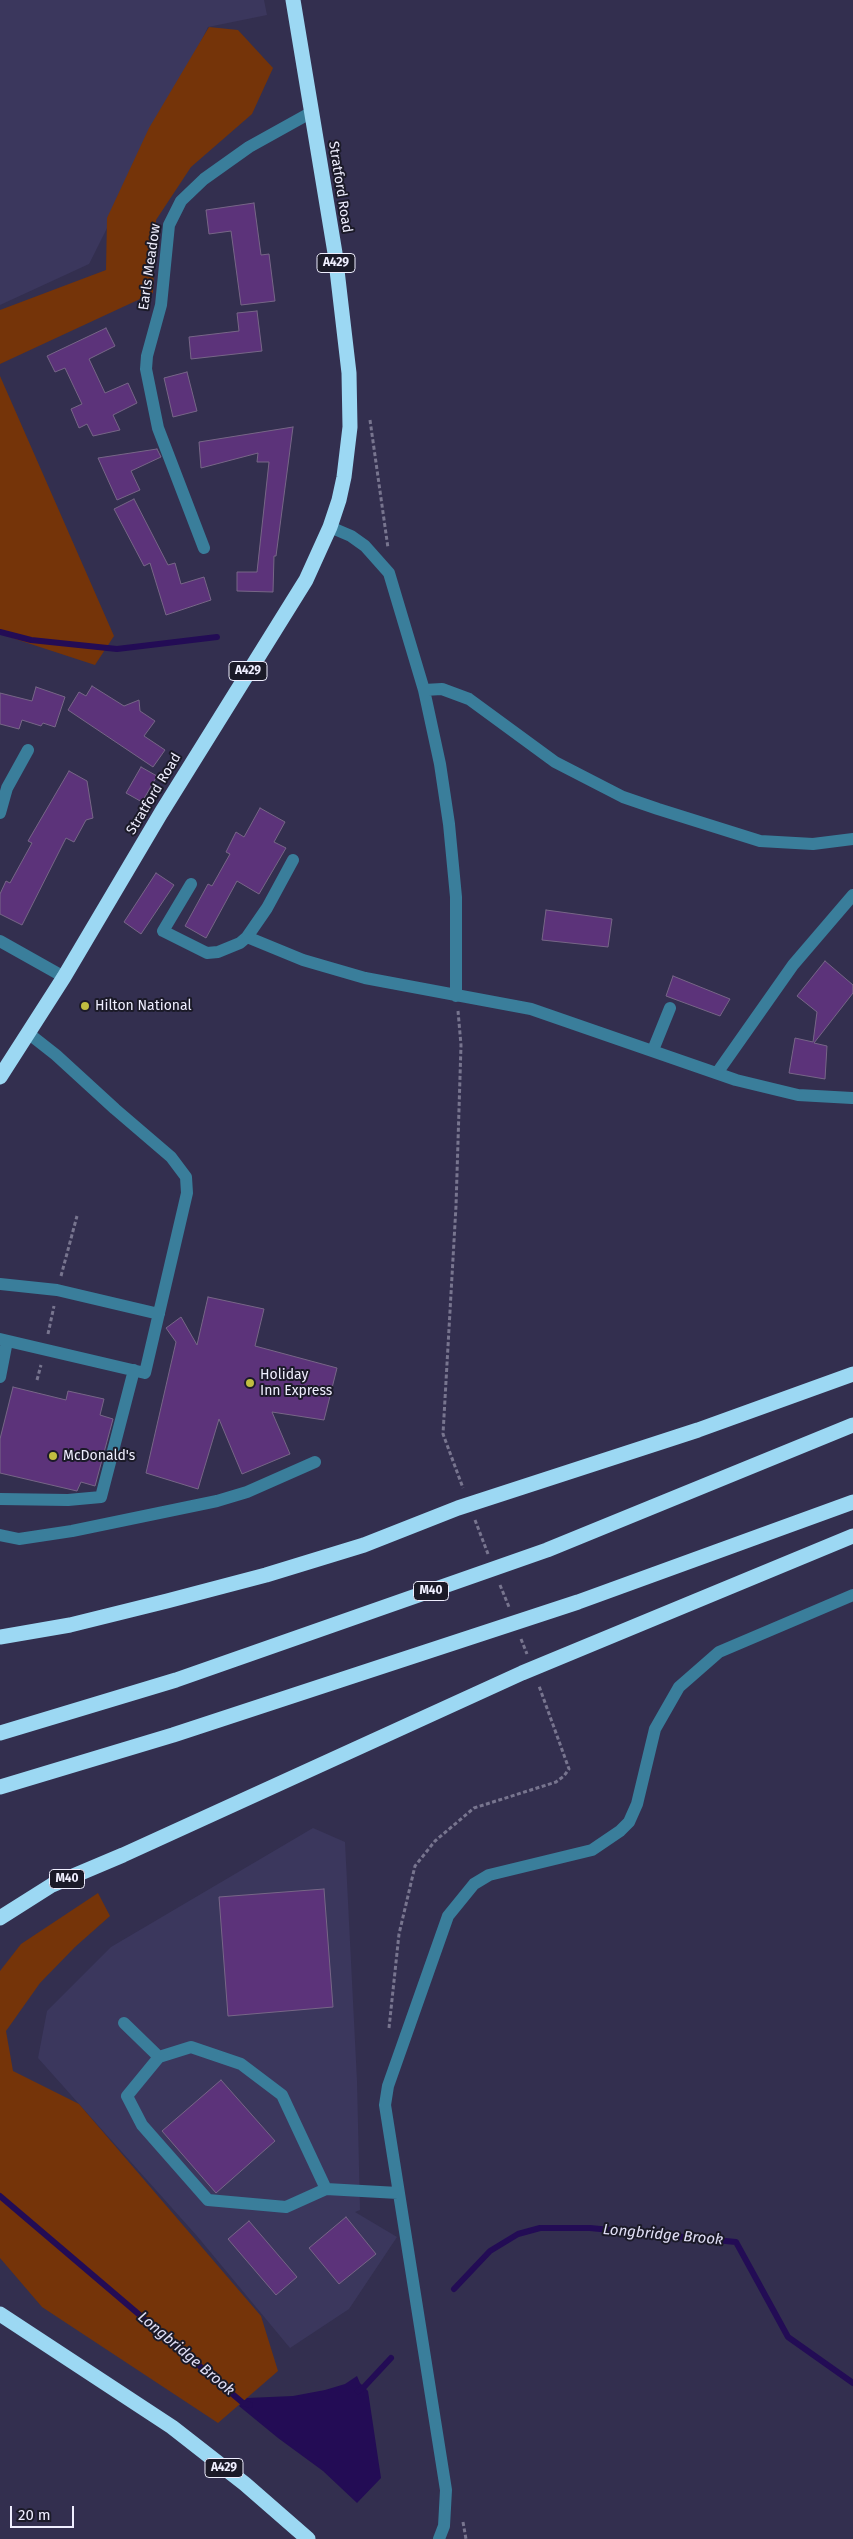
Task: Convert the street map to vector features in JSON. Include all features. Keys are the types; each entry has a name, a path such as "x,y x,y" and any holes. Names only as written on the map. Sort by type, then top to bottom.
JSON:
{"highway":[{"name":"Stratford Road","path":"0,1077 64,977 166,804 306,580 330,527 344,477 350,428 350,373 335,253 293,0"},
{"path":"0,1637 70,1625 158,1603 266,1575 364,1545 458,1508 698,1430 853,1374"},
{"name":"M40","path":"0,1733 176,1680 547,1550 853,1425"},
{"path":"0,1787 173,1735 578,1602 853,1502"},
{"name":"M40","path":"0,1918 14,1907 52,1885 123,1855 522,1673 853,1536"},
{"name":"A429","path":"2,2313 172,2427 245,2484 308,2539"}],"street":[{"name":"Earls Meadow","path":"204,548 158,428 146,369 147,356 161,305 169,225 181,201 204,179 235,156 312,112"},
{"path":"330,527 351,536 365,546 390,573 424,690 440,764 449,824 456,897 456,996"},
{"path":"424,690 442,689 469,699 555,762 623,797 760,841 813,844 853,839"},
{"path":"0,813 3,787 28,750"},
{"path":"191,884 163,931 207,952 225,950 240,943 247,937 267,908 293,860"},
{"path":"717,1073 788,971 853,895"},
{"path":"247,937 333,970 406,987 531,1009 717,1073 798,1095 852,1098"},
{"path":"0,941 64,977"},
{"path":"653,1050 670,1008"},
{"path":"0,1378 3,1340 145,1373 187,1194 186,1178 171,1157 115,1110 56,1054 28,1033"},
{"path":"0,1284 57,1290 159,1314"},
{"path":"0,1499 68,1500 101,1496 134,1370"},
{"path":"0,1535 19,1539 72,1531 217,1501 247,1492 315,1462"},
{"path":"439,2539 444,2526 446,2490 385,2111 385,2098 441,1930 458,1901 474,1884 489,1875 592,1850 620,1831 629,1822 637,1804 654,1729 678,1687 719,1652 853,1595"},
{"path":"124,2023 159,2057"},
{"path":"326,2189 282,2095 241,2064 191,2047 159,2057 127,2096 142,2125 208,2200 286,2207 326,2189 398,2193"}],"path":[{"path":"456,996 461,1024 461,1045 456,1206 443,1434 467,1497"},
{"path":"474,1515 491,1561"},
{"path":"498,1579 512,1615"},
{"path":"519,1633 529,1661"},
{"path":"388,2038 399,1934 415,1866 435,1841 474,1808 538,1788 564,1776 568,1769 564,1751 536,1679"}],"shaded area":[{"path":"0,0 264,0 267,15 208,27 89,264 0,305"},
{"path":"209,27 238,30 273,68 252,114 191,167 156,220 153,293 0,364 0,310 106,270 107,218 149,128"},
{"path":"0,376 114,636 95,665 0,634"},
{"path":"313,1828 345,1842 357,2081 360,2210 355,2212 397,2237 349,2309 290,2348 197,2236 38,2058 47,2011 111,1947"},
{"path":"98,1893 110,1916 75,1947 40,1983 6,2031 13,2071 79,2104 261,2316 278,2371 218,2423 42,2307 0,2258 0,1971 21,1944"},
{"path":"357,2376 360,2383 368,2391 381,2478 357,2503 323,2471 239,2406 247,2398 293,2396 325,2390 345,2384"}],"building":[{"path":"254,203 261,255 269,254 275,301 241,305 231,231 209,234 206,210"},
{"path":"257,311 262,351 191,359 189,337 239,331 237,313"},
{"path":"106,328 115,346 89,359 105,393 128,383 137,403 113,415 120,430 93,436 87,424 79,428 71,409 82,404 65,368 55,372 47,356"},
{"path":"187,372 197,411 173,417 164,378"},
{"path":"293,427 276,556 274,556 273,592 237,591 237,572 257,572 269,462 257,462 258,453 201,468 199,442"},
{"path":"157,449 161,457 131,471 140,490 117,500 98,458"},
{"path":"134,499 168,565 175,563 181,584 204,577 211,600 166,615 150,563 144,566 114,509"},
{"path":"92,686 124,706 139,700 140,711 155,721 144,736 165,750 153,767 68,710 79,692 86,696"},
{"path":"36,687 65,697 55,727 43,723 41,726 22,720 19,729 0,724 0,693 32,701"},
{"path":"141,767 157,776 142,802 126,793"},
{"path":"69,771 87,781 93,818 86,820 74,842 66,838 22,925 0,914 0,894 6,881 10,883 32,843 28,841"},
{"path":"260,808 285,822 274,842 286,848 259,894 237,881 206,938 185,926 208,884 212,886 230,854 226,852 236,832 244,837"},
{"path":"156,873 174,885 141,934 124,922"},
{"path":"546,910 612,919 608,947 542,940"},
{"path":"825,961 853,985 853,993 814,1043 827,1046 825,1079 789,1073 795,1038 813,1042 817,1012 797,996"},
{"path":"673,976 730,999 720,1016 666,996"},
{"name":"Holiday Inn Express","path":"208,1297 264,1309 255,1346 337,1368 324,1420 272,1412 290,1454 242,1474 219,1419 198,1489 146,1473 176,1342 166,1328 181,1317 197,1345"},
{"name":"McDonald's","path":"13,1387 66,1400 68,1391 104,1399 100,1415 113,1419 95,1486 81,1482 77,1491 0,1473 0,1439"},
{"path":"324,1889 333,2007 228,2016 219,1897"},
{"path":"221,2080 275,2141 216,2193 162,2131"},
{"path":"346,2217 376,2254 339,2284 309,2248"},
{"path":"249,2221 297,2277 276,2295 228,2239"}],"waterway":[{"path":"0,632 31,640 117,649 217,637"},
{"name":"Longbridge Brook","path":"0,2196 243,2403 250,2405"},
{"name":"Longbridge Brook","path":"454,2289 490,2251 518,2234 540,2228 590,2228 736,2242 788,2337 853,2383"},
{"name":"Longbridge Brook","path":"358,2391 391,2358"}],"place":[{"name":"Hilton National","path":"85,1006"},
{"name":"Holiday Inn Express","path":"250,1383"},
{"name":"McDonald's","path":"53,1456"}]}
